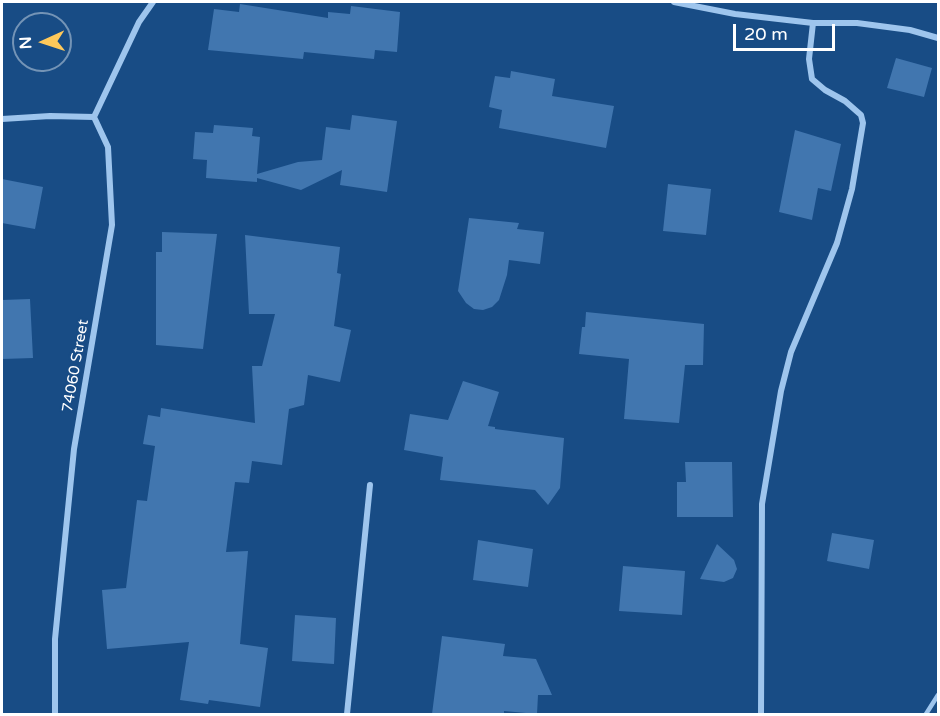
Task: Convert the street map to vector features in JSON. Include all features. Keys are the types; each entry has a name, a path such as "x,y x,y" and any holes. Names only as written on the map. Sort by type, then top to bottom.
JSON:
{"street":[{"path":"2,119 50,116 94,117 139,22 153,2"},
{"path":"674,2 735,14 813,23 858,23 910,30 939,38"},
{"path":"761,714 762,504 781,391 791,352 837,243 852,189 863,123 861,115 845,101 825,90 812,79 809,58 813,23"},
{"name":"74060 Street","path":"56,714 55,639 74,449 112,225 108,147 94,117"},
{"path":"347,714 370,484"}],"lane":[{"path":"927,714 939,695"}],"building":[{"path":"240,4 328,18 328,12 350,14 351,6 400,12 397,52 375,50 374,59 304,52 303,59 208,50 214,9 239,12"},
{"path":"896,58 932,68 924,97 887,88"},
{"path":"511,71 555,79 552,96 614,106 606,148 499,128 502,110 489,107 495,76 510,78"},
{"path":"352,115 397,121 387,192 340,185 342,170 301,190 257,178 257,182 206,178 207,160 193,159 195,132 213,133 214,125 253,128 252,136 260,137 257,174 298,162 322,160 326,127 350,130"},
{"path":"795,130 841,144 831,191 818,188 812,220 779,212"},
{"path":"2,179 43,187 35,229 2,223"},
{"path":"668,184 711,189 706,235 663,231"},
{"path":"469,218 519,223 517,229 544,232 540,264 509,260 499,300 492,307 483,310 474,309 466,303 458,291"},
{"path":"162,232 217,234 203,349 156,345 156,252 162,252"},
{"path":"245,235 340,247 337,273 341,274 334,326 351,330 340,382 308,375 304,405 289,409 282,465 252,461 249,483 235,482 226,552 248,551 240,644 268,648 260,707 209,700 208,704 180,700 189,642 107,649 102,590 126,588 137,500 147,501 155,446 143,444 148,415 160,417 161,408 255,423 252,366 262,366 275,314 249,314"},
{"path":"30,299 33,358 2,359 2,300"},
{"path":"586,312 704,324 703,365 685,365 679,423 624,419 629,359 579,354"},
{"path":"463,381 499,392 488,426 495,427 495,429 564,438 560,488 548,505 535,490 440,480 443,457 404,450 410,414 448,420"},
{"path":"685,462 732,462 733,517 677,517 677,482 686,482"},
{"path":"832,533 874,540 869,569 827,561"},
{"path":"478,540 533,549 528,587 473,580"},
{"path":"717,544 734,560 737,569 733,578 724,582 700,579"},
{"path":"623,566 685,571 682,615 619,611"},
{"path":"295,615 336,618 334,664 292,661"},
{"path":"442,636 505,644 503,656 536,659 552,695 538,695 537,714 504,711 504,714 432,714"}]}
